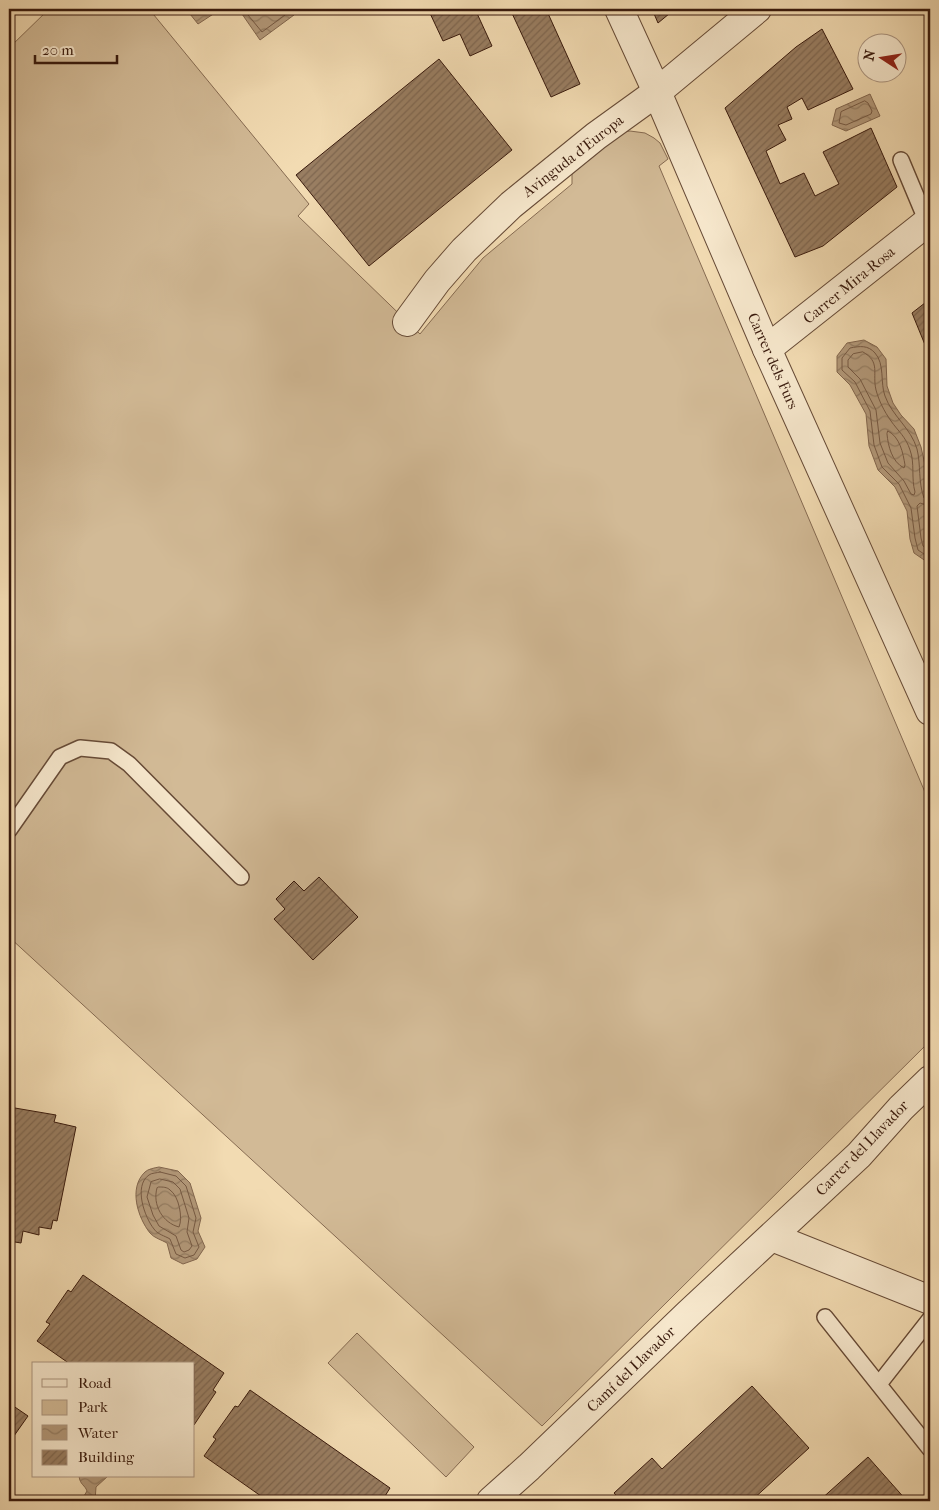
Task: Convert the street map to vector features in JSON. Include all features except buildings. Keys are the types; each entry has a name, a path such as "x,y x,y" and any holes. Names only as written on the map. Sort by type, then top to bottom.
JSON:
{"street":[{"name":"Carrer dels Furs","path":"619,9 657,92 767,349 930,711"},
{"name":"Avinguda d'Europa","path":"407,322 451,265 492,221 565,160 657,92 758,9"},
{"name":"Carrer Mira-Rosa","path":"767,349 929,221"},
{"name":"Carrer del Llavador","path":"772,1237 859,1155 901,1108 930,1080"},
{"path":"772,1237 930,1300"},
{"name":"Camí del Llavador","path":"491,1501 772,1237"}],"lane":[{"path":"901,160 929,221"},
{"path":"9,830 60,757 80,748 111,751 129,764 241,877"},
{"path":"825,1317 930,1449"},
{"path":"879,1384 930,1319"}],"green space":[{"path":"49,9 149,9 309,204 298,216 420,334 483,258 572,184 572,169 617,133 630,131 645,133 660,143 668,159 659,166 930,804 930,1041 542,1426 9,937 9,48"},
{"path":"357,1333 474,1447 446,1477 328,1363"}],"water":[{"path":"186,9 221,9 198,24"},
{"path":"221,9 289,9 294,15 260,40 242,14"},
{"path":"870,94 880,116 846,131 832,125 836,109"},
{"path":"864,340 877,347 886,359 887,386 893,403 914,429 921,447 925,465 925,485 930,502 930,564 914,553 910,539 907,511 895,487 878,470 869,446 866,414 850,385 837,372 837,356 847,343"},
{"path":"159,1167 178,1171 190,1183 201,1218 198,1231 205,1247 197,1259 183,1264 171,1258 167,1243 150,1233 142,1219 137,1203 137,1186 140,1179 146,1171"},
{"path":"79,1478 106,1478 96,1487 95,1501 81,1501 87,1491"}]}
